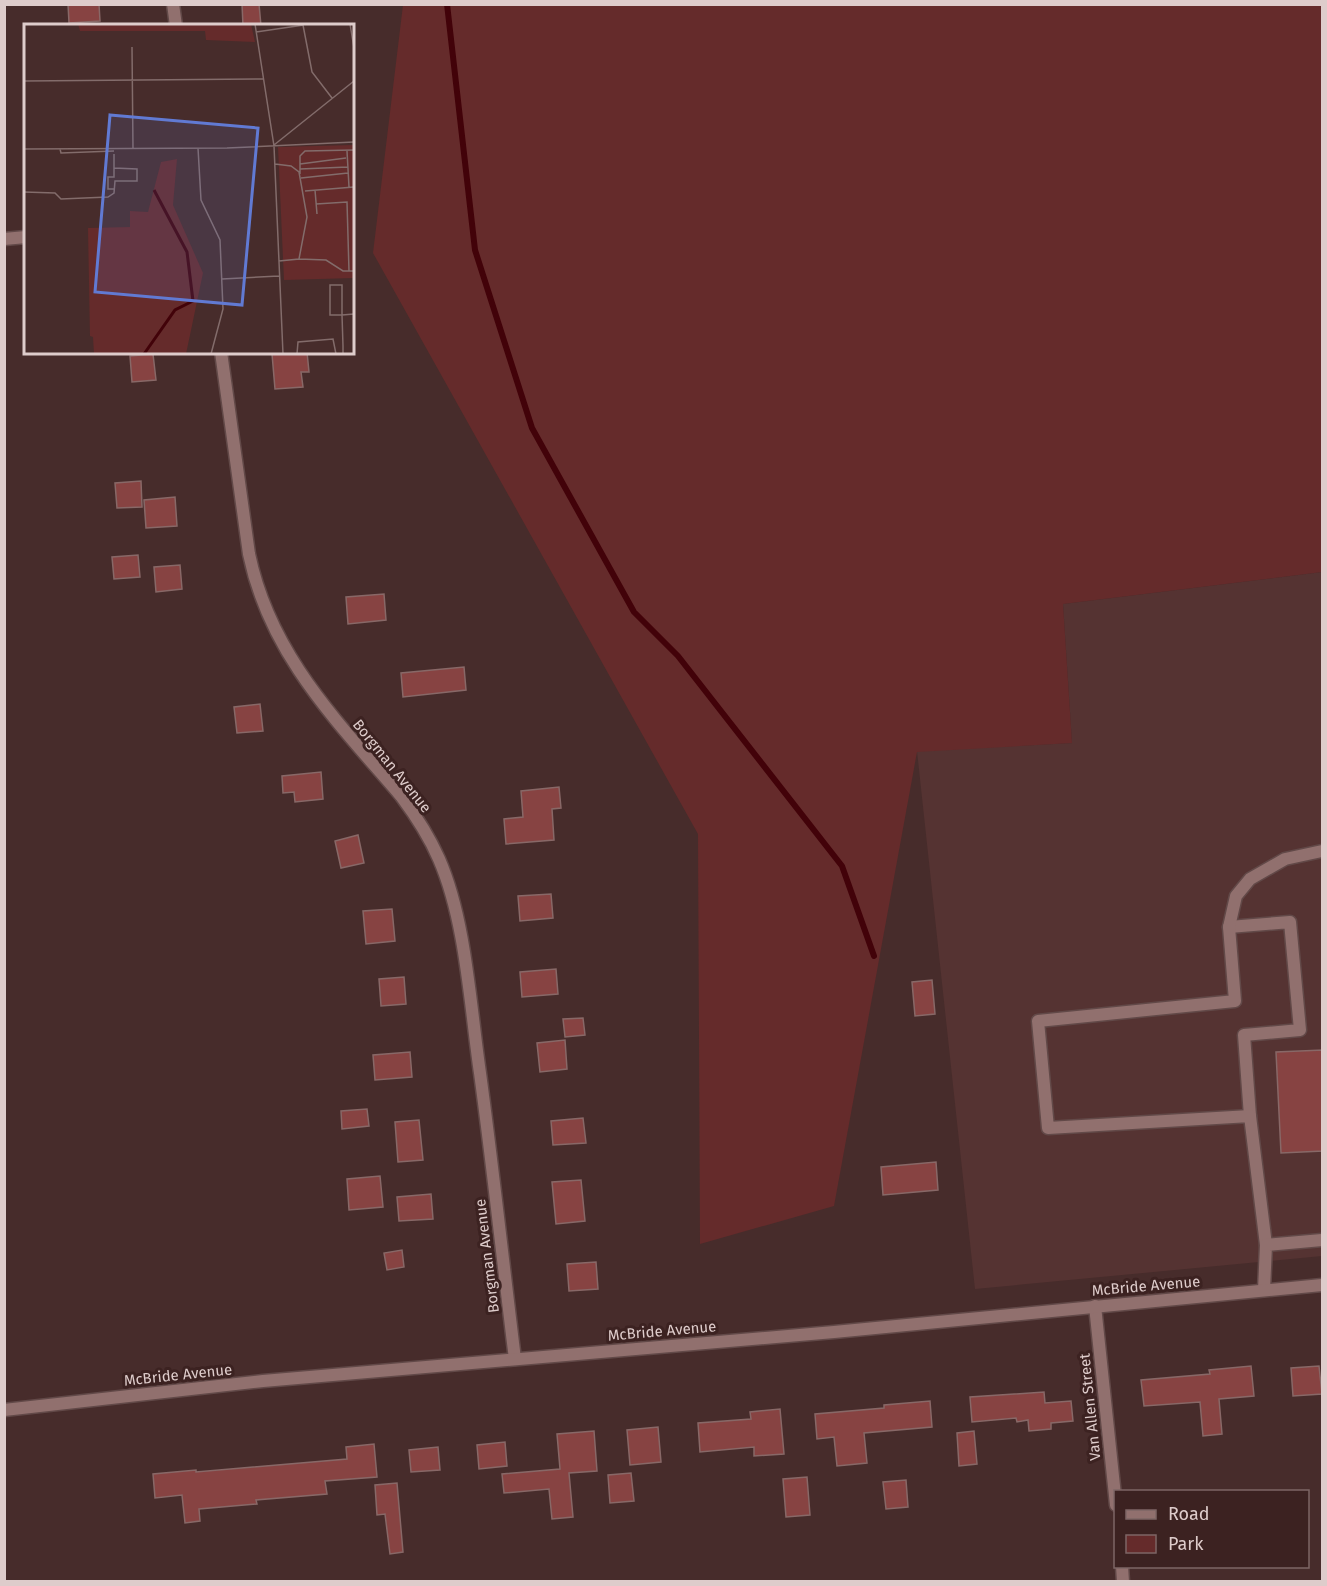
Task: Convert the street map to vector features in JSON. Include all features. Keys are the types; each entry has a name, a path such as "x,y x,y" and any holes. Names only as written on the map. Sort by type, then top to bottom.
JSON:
{"street":[{"path":"173,4 176,24"},
{"path":"4,239 24,237"},
{"name":"Borgman Avenue","path":"221,354 249,554 257,588 269,620 304,681 416,816 439,860 453,899 460,932 484,1105 515,1359"},
{"path":"1250,1116 1048,1128 1038,1021 1235,1001 1229,927 1236,896 1250,879 1285,859 1323,851"},
{"path":"1229,927 1290,922 1300,1030 1244,1035 1250,1116 1266,1245 1264,1290"},
{"path":"1266,1245 1323,1240"},
{"name":"McBride Avenue","path":"4,1410 263,1381 834,1332 1323,1285"},
{"name":"Van Allen Street","path":"1095,1306 1114,1490"}],"shaded area":[{"path":"1322,572 1322,1256 975,1289 917,751 1072,743 1063,604"}],"green space":[{"path":"403,5 1322,5 1322,572 1063,604 1072,743 917,752 834,1206 700,1244 698,834 373,253"}],"building":[{"path":"68,4 99,4 100,21 69,23"},
{"path":"242,4 259,4 261,24 243,24"},
{"path":"153,354 156,380 132,382 130,356"},
{"path":"272,354 307,354 309,372 301,372 303,387 275,389"},
{"path":"141,481 142,507 117,508 115,483"},
{"path":"175,497 177,526 146,528 144,500"},
{"path":"138,555 140,577 114,579 112,557"},
{"path":"180,565 182,589 156,592 154,567"},
{"path":"384,594 386,620 348,624 346,597"},
{"path":"464,667 466,690 403,697 401,673"},
{"path":"260,704 263,731 237,733 234,707"},
{"path":"321,772 323,799 295,802 294,792 283,793 282,776"},
{"path":"559,787 561,808 552,809 554,840 506,844 504,819 523,817 521,791"},
{"path":"358,835 364,863 341,868 335,841"},
{"path":"551,894 553,918 520,921 518,896"},
{"path":"392,909 395,941 366,944 363,911"},
{"path":"556,969 558,994 522,997 520,972"},
{"path":"404,977 406,1004 381,1006 379,979"},
{"path":"932,980 935,1014 915,1016 912,982"},
{"path":"583,1018 585,1035 565,1037 563,1019"},
{"path":"565,1040 567,1069 540,1072 537,1043"},
{"path":"1323,1050 1323,1151 1281,1153 1276,1052"},
{"path":"410,1052 412,1077 375,1080 373,1055"},
{"path":"367,1109 369,1126 342,1129 341,1111"},
{"path":"583,1118 586,1143 553,1145 551,1121"},
{"path":"419,1120 423,1160 398,1162 395,1122"},
{"path":"936,1162 938,1190 883,1195 881,1167"},
{"path":"380,1176 383,1207 349,1210 347,1179"},
{"path":"581,1180 585,1221 556,1224 552,1182"},
{"path":"431,1194 433,1219 399,1221 397,1197"},
{"path":"402,1250 404,1267 387,1270 384,1253"},
{"path":"596,1262 598,1289 569,1291 567,1264"},
{"path":"1251,1366 1254,1396 1219,1399 1222,1434 1203,1436 1200,1402 1144,1406 1141,1380 1210,1374 1209,1370"},
{"path":"1319,1366 1322,1394 1293,1396 1291,1368"},
{"path":"1044,1392 1045,1403 1071,1401 1073,1421 1051,1423 1051,1429 1029,1431 1028,1420 1017,1422 1016,1418 972,1422 970,1397"},
{"path":"930,1401 932,1427 864,1433 867,1463 837,1466 834,1437 817,1439 815,1414"},
{"path":"780,1409 784,1454 754,1456 754,1447 700,1452 698,1423 751,1419 750,1412"},
{"path":"658,1427 661,1462 630,1465 627,1430"},
{"path":"594,1431 597,1471 569,1473 573,1517 552,1519 549,1489 504,1493 502,1474 560,1469 557,1434"},
{"path":"974,1431 977,1464 959,1466 957,1433"},
{"path":"505,1442 507,1466 479,1469 477,1445"},
{"path":"374,1444 377,1477 325,1481 327,1494 256,1500 257,1504 199,1509 200,1521 185,1523 182,1495 155,1498 153,1474 347,1459 346,1447"},
{"path":"438,1447 440,1470 411,1472 409,1450"},
{"path":"631,1473 634,1501 610,1503 608,1475"},
{"path":"807,1477 810,1515 786,1517 783,1479"},
{"path":"906,1480 908,1507 886,1509 883,1482"},
{"path":"397,1483 403,1552 390,1554 385,1514 377,1515 375,1485"}],"waterway":[{"path":"447,4 475,250 532,428 634,612 678,656 842,866 874,956"}]}
